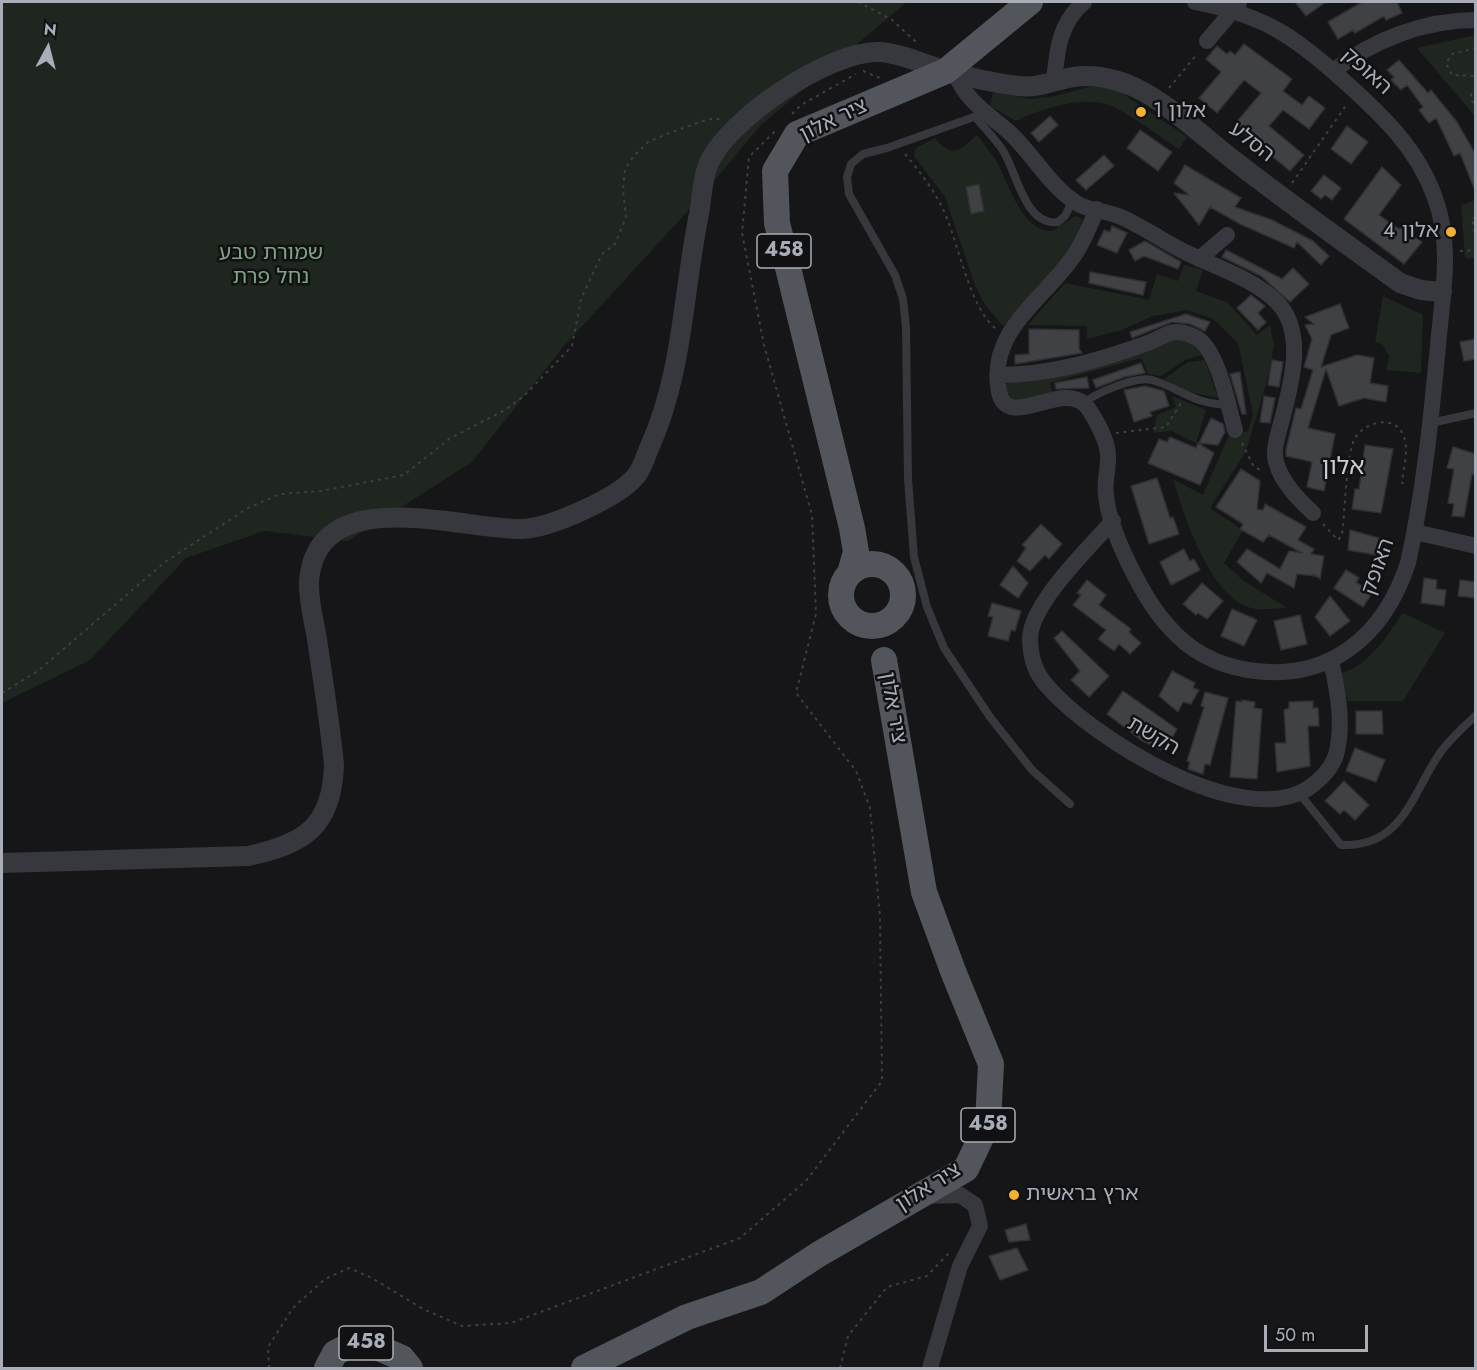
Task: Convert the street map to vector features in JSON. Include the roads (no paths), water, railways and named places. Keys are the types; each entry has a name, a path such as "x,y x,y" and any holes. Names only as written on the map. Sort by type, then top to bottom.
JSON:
{"main road":[{"name":"ציר אלון","path":"850,573 856,552 852,528 777,224 775,171 797,134 951,72 1030,2"},
{"name":"ציר אלון","path":"852,528 872,556 883,566"},
{"path":"862,566 883,566 894,573 903,592 902,606 889,622 875,626 862,624 846,611 841,598 843,585 850,573 862,566"},
{"name":"ציר אלון","path":"584,1368 687,1317 760,1292 966,1169 988,1123 991,1064 924,892 884,660 884,643 889,622"},
{"name":"ציר אלון","path":"862,624 877,645 884,660"},
{"name":"458","path":"327,1368 335,1353 360,1340 402,1358 410,1368"}],"street":[{"path":"1053,82 1060,35 1075,9 1084,2"},
{"name":"האופק","path":"1082,404 1087,407 1102,435 1108,453 1106,496 1113,521 1143,594 1171,630 1195,651 1220,663 1255,671 1294,671 1331,660 1361,640 1386,614 1402,583 1415,532 1431,423 1445,238 1431,186 1398,132 1333,71 1278,28 1237,5 1195,2"},
{"path":"1207,41 1237,5"},
{"path":"1333,71 1357,52 1394,36 1433,25 1476,20"},
{"name":"הסלע","path":"2,863 248,856 279,850 300,841 319,823 334,786 334,765 309,580 321,548 334,534 351,525 388,518 421,518 525,529 593,507 636,476 660,425 677,363 691,251 707,166 717,147 742,120 818,69 861,52 898,55 951,72 1021,86 1038,86 1073,76 1111,79 1132,86 1159,102 1281,197 1400,283 1421,290 1442,292"},
{"path":"951,72 980,115 1010,133 1054,183 1079,205 1122,217 1265,292 1286,312 1290,321 1294,352 1275,444 1278,468 1295,496 1313,513"},
{"path":"1082,404 1075,399 1063,397 1023,408 1010,407 1001,400 998,375 1005,337 1071,261 1097,209"},
{"path":"1199,259 1227,235"},
{"path":"998,375 1034,375 1071,368 1149,343 1172,332 1183,332 1198,338 1208,350 1217,369 1235,430"},
{"name":"הקשת","path":"1113,521 1041,606 1035,616 1030,638 1031,654 1042,679 1049,688 1108,737 1150,764 1221,794 1250,799 1277,799 1299,794 1326,774 1335,758 1340,711 1331,660"},
{"path":"1415,532 1476,546"},
{"path":"918,1196 960,1195 975,1205 980,1226 960,1266 930,1368"}],"lane":[{"path":"1070,804 1032,770 990,717 944,648 924,597 914,557 908,479 906,327 903,299 895,275 849,194 847,177 851,164 862,154 898,145 980,115 1003,151 1027,202 1045,222 1058,222 1065,216 1073,200"},
{"path":"1082,404 1109,389 1146,380 1209,404 1228,405"},
{"path":"1431,423 1476,413"},
{"path":"1299,794 1341,845 1368,841 1386,835 1402,820 1441,752 1476,715"}],"place":[{"name":"אלון 1","path":"1141,112"},
{"name":"אלון 4","path":"1451,232"},
{"name":"ארץ בראשית","path":"1014,1195"}],"district":[{"name":"אלון","path":"1343,468"}],"park label":[{"name":"שמורת טבע נחל פרת","path":"271,266"}]}
